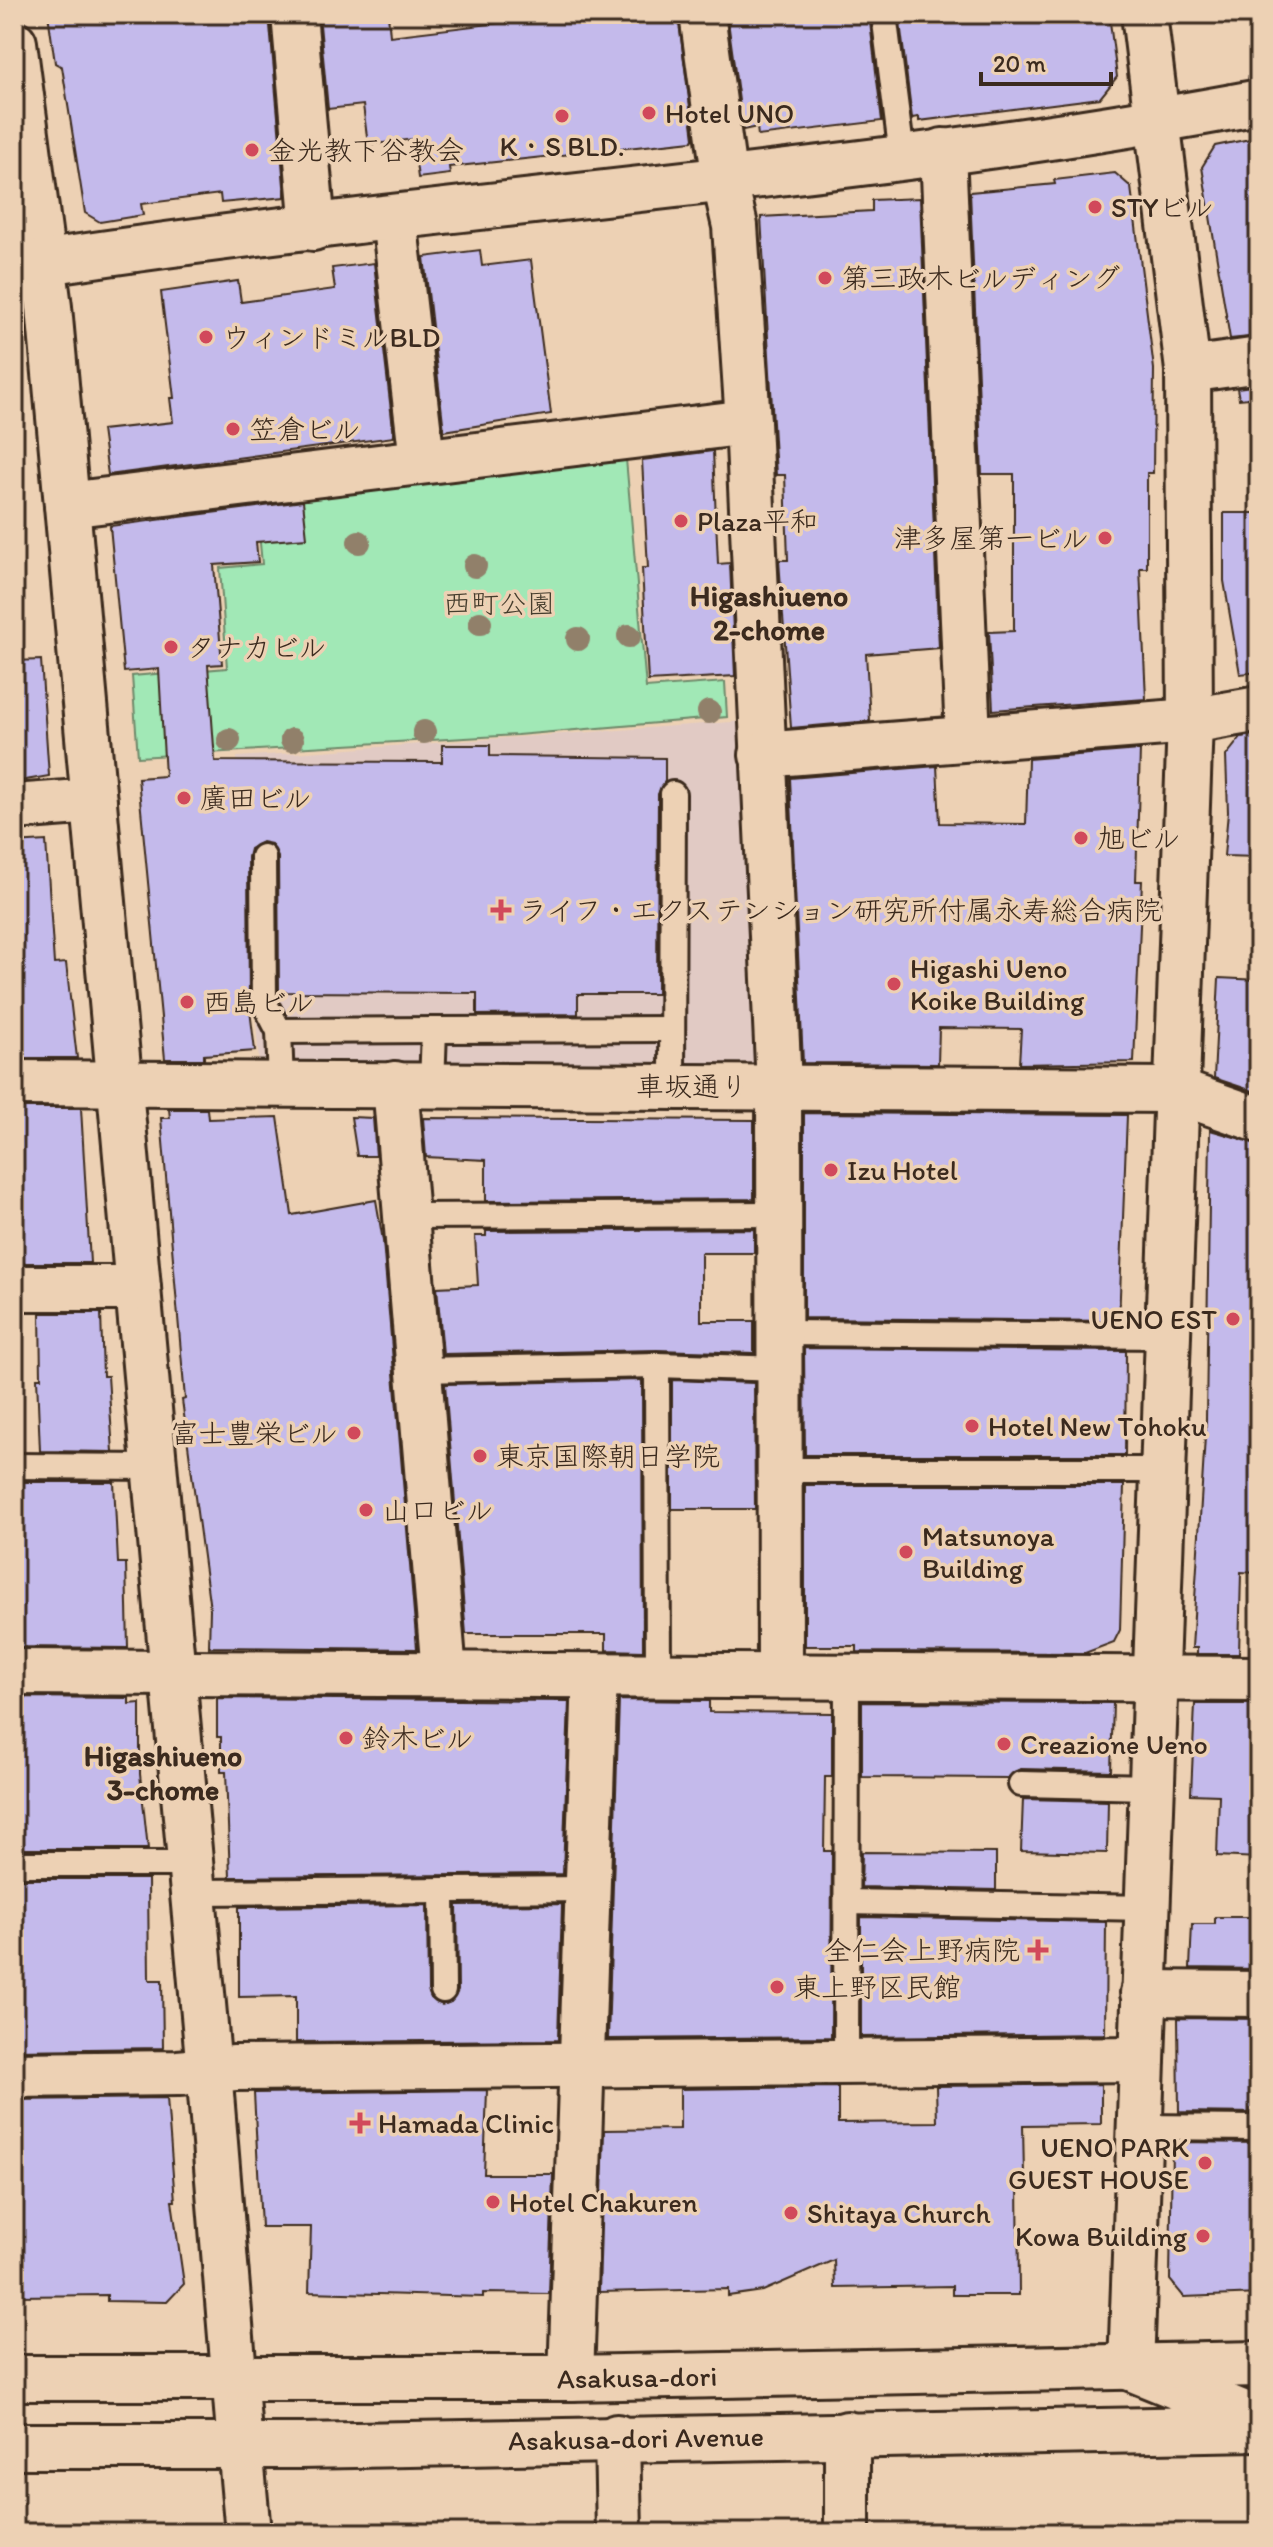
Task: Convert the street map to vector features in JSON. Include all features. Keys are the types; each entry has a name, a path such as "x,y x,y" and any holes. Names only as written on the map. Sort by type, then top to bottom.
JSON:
{"street":[{"path":"294,14 313,228"},
{"path":"702,14 725,182 735,226 748,422 779,1086 780,1676"},
{"path":"1144,14 1160,122 1188,370 1190,721 1174,1090 1131,2368 1259,2420"},
{"path":"14,43 29,265 67,505 192,1878 248,2533"},
{"path":"29,265 394,218 725,182 1160,122 1259,102"},
{"path":"923,154 968,738"},
{"path":"394,218 422,460"},
{"path":"1188,370 1259,360"},
{"path":"67,505 748,422"},
{"path":"762,755 1190,721 1259,709"},
{"path":"14,807 94,801"},
{"name":"車坂通り","path":"14,1083 1174,1090 1259,1120"},
{"path":"414,1084 406,1216 444,1673"},
{"path":"14,1288 138,1288"},
{"path":"14,1672 1259,1679"},
{"path":"571,2378 595,1675"},
{"path":"1143,1993 1259,1994"},
{"path":"14,2075 581,2063 1142,2059"},
{"name":"Asakusa-dori","path":"14,2378 571,2378 1259,2364"},
{"name":"Asakusa-dori Avenue","path":"14,2446 240,2446 1259,2428"},
{"path":"847,2434 847,2533"},
{"path":"617,2437 619,2533"}],"lane":[{"path":"884,14 923,154"},
{"path":"672,1086 673,794"},
{"path":"263,857 264,1002 279,1031 281,1084"},
{"path":"279,1031 672,1029"},
{"path":"414,1084 434,1030"},
{"path":"406,1216 779,1214"},
{"path":"419,1370 657,1365 779,1351 1166,1336"},
{"path":"657,1365 658,1675"},
{"path":"14,1466 154,1467"},
{"path":"779,1470 1161,1470"},
{"path":"846,2061 847,1676"},
{"path":"1021,1784 1150,1787"},
{"path":"14,1864 192,1878 442,1890 588,1889"},
{"path":"442,1890 443,1990"},
{"path":"847,1902 1147,1908"},
{"path":"1139,2127 1259,2128"}],"shaded area":[{"name":"ライフ・エクステンション研究所付属永寿総合病院","path":"746,721 762,1065 259,1063 237,757"}],"green space":[{"name":"西町公園","path":"626,459 646,688 725,682 727,717 517,735 138,757 132,676 227,668 220,568 262,564 255,491"}],"building":[{"path":"48,14 269,14 285,197 221,203 220,194 141,204 143,215 100,222 85,213 62,67 55,63"},
{"path":"319,14 388,14 390,36 516,21 515,14 678,14 694,138 692,141 449,167 450,174 418,178 413,139 368,145 363,105 328,109"},
{"path":"727,14 869,14 882,121 758,136 757,127 743,130"},
{"path":"899,14 1109,14 1117,77 1100,98 919,121 919,117 912,118"},
{"path":"1255,138 1259,168 1259,336 1230,339 1202,167 1215,146"},
{"path":"1115,173 1131,187 1154,369 1153,473 1147,473 1147,568 1140,568 1146,699 993,710 989,632 1014,631 1014,474 982,474 970,192 1055,184 1054,180"},
{"path":"920,198 939,648 866,654 870,721 791,728 779,560 788,560 785,475 776,475 761,217 872,211 872,200"},
{"path":"480,250 482,266 531,260 551,414 444,431 424,257"},
{"path":"374,263 394,437 108,475 102,430 173,422 170,398 174,398 161,292 238,281 241,302 335,289 332,268"},
{"path":"1259,385 1259,397 1239,399 1237,388"},
{"path":"713,451 718,564 730,563 735,676 648,681 642,568 648,568 642,460"},
{"path":"303,501 307,538 256,542 258,562 214,565 222,664 208,665 215,761 442,762 442,745 490,745 490,756 665,758 665,781 658,794 657,994 578,994 578,1014 477,1015 477,993 279,992 278,857 271,844 262,842 250,849 248,857 249,1002 255,1051 204,1055 204,1059 165,1059 138,778 165,776 159,669 124,672 110,526"},
{"path":"1224,513 1259,513 1259,672 1240,674 1224,581"},
{"path":"41,660 49,776 14,782 14,661"},
{"path":"1259,734 1259,857 1224,856 1228,812 1226,756 1241,737"},
{"path":"1140,750 1136,881 1142,881 1134,1062 1019,1064 1021,1029 939,1028 938,1064 803,1063 790,778 937,766 940,823 1026,824 1028,759"},
{"path":"46,841 54,964 66,963 77,1058 16,1058 14,843"},
{"path":"1219,978 1259,980 1259,1093 1214,1078"},
{"path":"20,1108 81,1108 90,1263 15,1263 14,1115 21,1114"},
{"path":"169,1109 207,1109 208,1119 278,1117 292,1215 376,1200 383,1241 417,1649 209,1647 210,1609 182,1400 185,1399 161,1118 170,1118"},
{"path":"804,1113 1127,1115 1119,1321 804,1318"},
{"path":"351,1117 373,1118 376,1156 357,1156"},
{"path":"423,1118 754,1120 754,1199 486,1201 486,1160 426,1157"},
{"path":"1210,1130 1259,1144 1259,1573 1241,1572 1239,1654 1197,1654 1197,1648 1192,1648 1206,1420"},
{"path":"754,1229 754,1253 701,1253 701,1321 754,1321 754,1353 657,1350 443,1354 437,1287 478,1285 475,1236 486,1236 486,1231"},
{"path":"40,1313 101,1313 103,1376 108,1376 113,1452 40,1451 37,1378 41,1378"},
{"path":"804,1348 1126,1351 1125,1455 805,1455"},
{"path":"642,1380 643,1651 606,1650 606,1634 466,1634 445,1384"},
{"path":"672,1380 754,1383 755,1509 672,1509"},
{"path":"14,1482 114,1482 118,1563 126,1563 128,1648 14,1647"},
{"path":"805,1485 1124,1485 1120,1630 1114,1642 1085,1653 857,1652 857,1646 805,1646"},
{"path":"14,1697 129,1698 129,1704 140,1703 140,1774 148,1849 18,1849"},
{"path":"217,1698 569,1701 563,1874 230,1877 226,1772 221,1772"},
{"path":"619,1700 709,1701 709,1712 832,1713 832,1777 825,1777 824,1851 832,1851 831,2037 608,2039"},
{"path":"862,1702 1113,1703 1111,1771 1021,1769 1008,1778 862,1777"},
{"path":"1195,1704 1259,1704 1259,1858 1217,1856 1219,1795 1191,1794"},
{"path":"1023,1799 1108,1801 1107,1853 1021,1851"},
{"path":"862,1852 996,1853 996,1890 861,1887"},
{"path":"18,1879 148,1879 149,1980 162,1980 163,2048 14,2050 14,1898 18,1898"},
{"path":"562,1904 558,2040 296,2042 296,1996 239,1997 239,1907 427,1905 428,1990 431,1998 442,2005 451,2002 458,1991 457,1905"},
{"path":"861,1917 1106,1922 1105,2034 861,2037"},
{"path":"1215,1917 1259,1917 1259,1969 1190,1968 1192,1924 1215,1924"},
{"path":"1178,2018 1259,2019 1259,2113 1179,2112"},
{"path":"1101,2084 1101,2124 1023,2125 1024,2176 1018,2176 1019,2295 952,2295 952,2286 835,2288 834,2260 763,2291 728,2296 728,2289 599,2292 604,2130 680,2129 680,2089 838,2087 838,2123 937,2122 936,2086"},
{"path":"487,2090 484,2174 553,2174 549,2294 483,2293 483,2297 309,2292 311,2227 261,2227 254,2093"},
{"path":"167,2098 175,2201 172,2201 184,2284 167,2302 107,2301 107,2295 15,2296 14,2100"},
{"path":"1179,2142 1259,2143 1259,2294 1184,2297 1170,2280 1172,2146 1179,2146"}],"place":[{"name":"Hotel UNO","path":"649,113"},
{"name":"K・S BLD.","path":"562,116"},
{"name":"金光教下谷教会","path":"252,150"},
{"name":"STYビル","path":"1095,207"},
{"name":"第三政木ビルディング","path":"825,278"},
{"name":"ウィンドミルBLD","path":"206,337"},
{"name":"笠倉ビル","path":"233,429"},
{"name":"Plaza平和","path":"681,521"},
{"name":"津多屋第一ビル","path":"1105,538"},
{"name":"タナカビル","path":"171,647"},
{"name":"廣田ビル","path":"184,798"},
{"name":"旭ビル","path":"1081,838"},
{"name":"ライフ・エクステンション研究所付属永寿総合病院","path":"501,910"},
{"name":"Higashi Ueno Koike Building","path":"894,984"},
{"name":"西島ビル","path":"187,1002"},
{"name":"Izu Hotel","path":"831,1170"},
{"name":"UENO EST","path":"1233,1319"},
{"name":"Hotel New Tohoku","path":"972,1426"},
{"name":"富士豊栄ビル","path":"354,1433"},
{"name":"東京国際朝日学院","path":"480,1456"},
{"name":"山口ビル","path":"366,1510"},
{"name":"Matsunoya Building","path":"906,1552"},
{"name":"鈴木ビル","path":"346,1738"},
{"name":"Creazione Ueno","path":"1004,1744"},
{"name":"全仁会上野病院","path":"1038,1950"},
{"name":"東上野区民館","path":"777,1987"},
{"name":"Hamada Clinic","path":"360,2123"},
{"name":"UENO PARK GUEST HOUSE","path":"1205,2163"},
{"name":"Hotel Chakuren","path":"493,2202"},
{"name":"Shitaya Church","path":"791,2213"},
{"name":"Kowa Building","path":"1203,2236"}],"district":[{"name":"Higashiueno 2-chome","path":"769,612"},
{"name":"Higashiueno 3-chome","path":"163,1772"}]}
